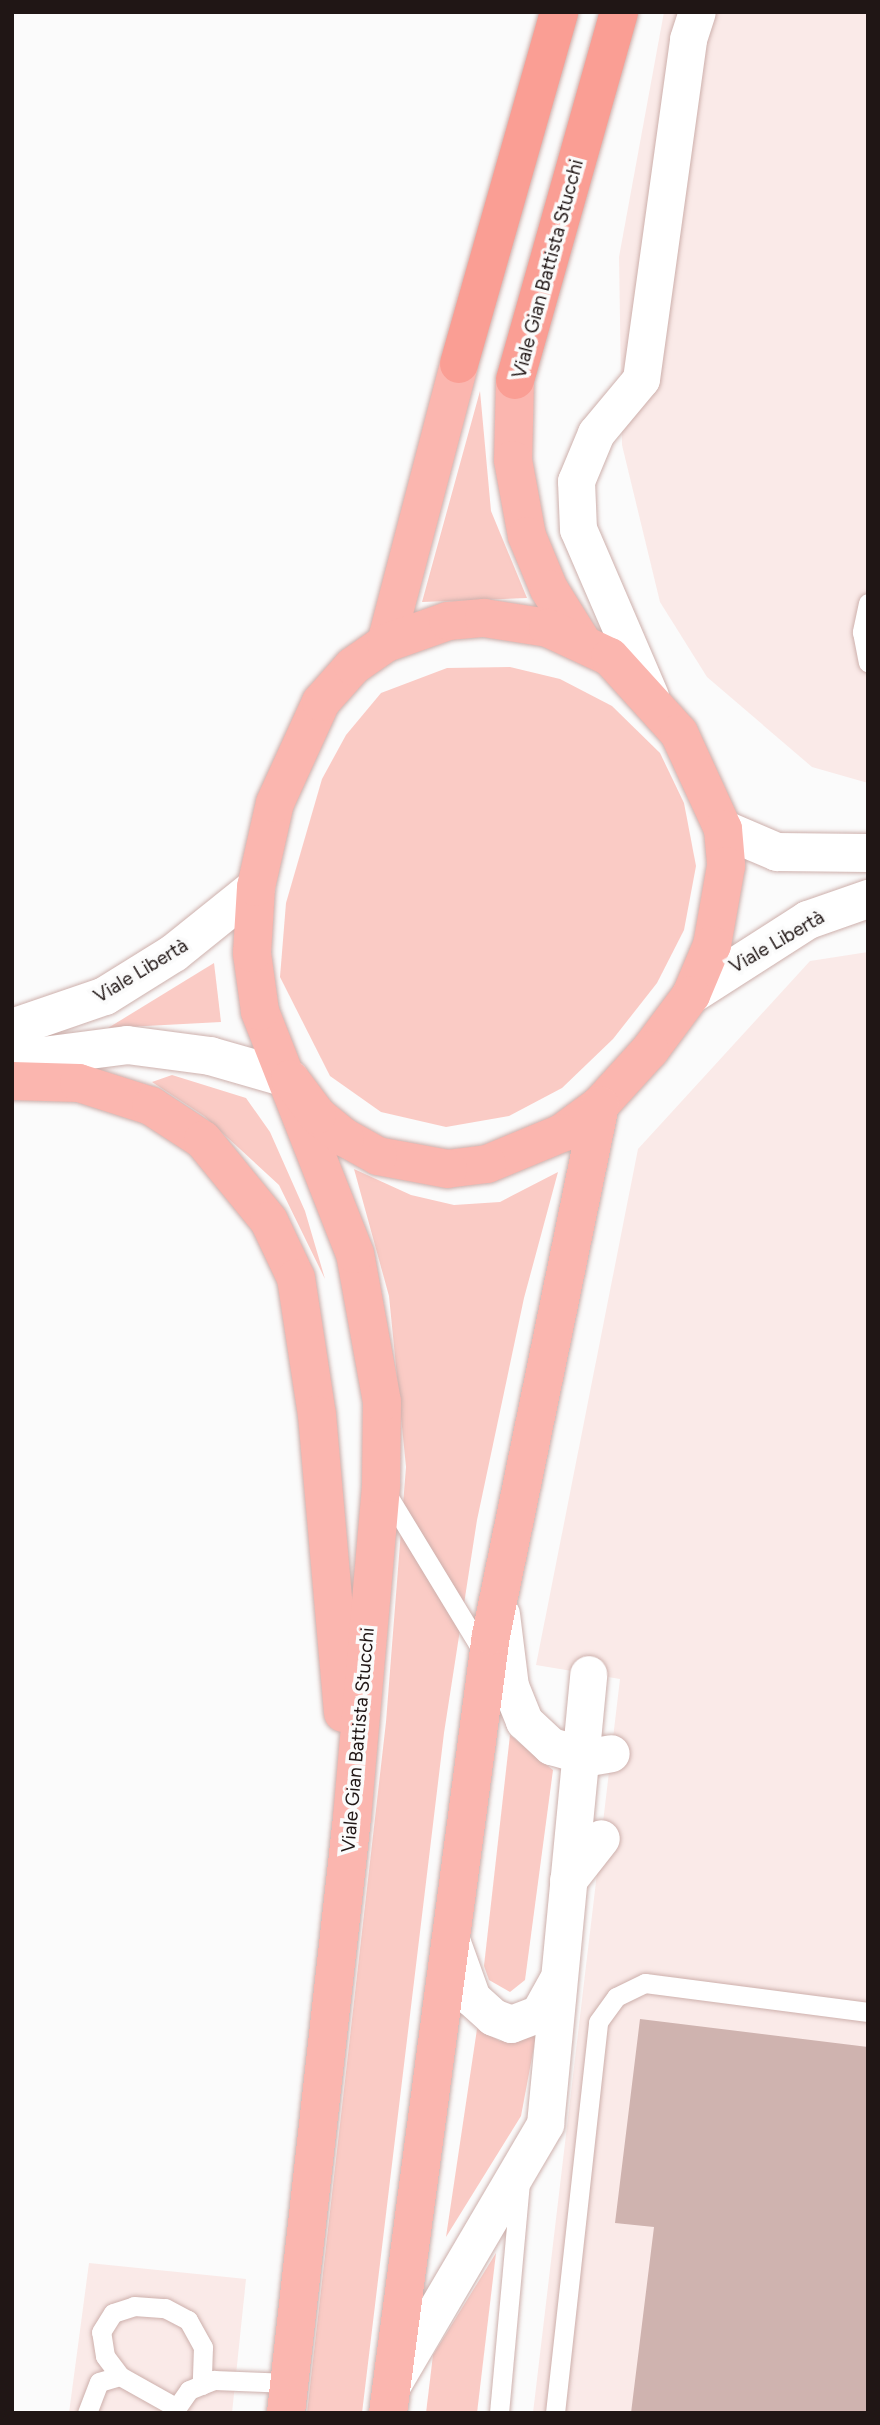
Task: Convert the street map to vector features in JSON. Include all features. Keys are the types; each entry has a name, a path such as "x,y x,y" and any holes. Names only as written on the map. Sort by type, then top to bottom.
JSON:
{"highway":[{"path":"459,364 559,12"},
{"name":"Viale Gian Battista Stucchi","path":"515,380 619,12"}],"main road":[{"path":"386,643 459,364"},
{"name":"Viale Gian Battista Stucchi","path":"515,380 513,460 527,536 549,589 582,642"},
{"name":"Viale Gian Battista Stucchi","path":"287,2398 352,1818 381,1484 382,1402 355,1254 290,1079 260,1011 253,976 256,887 275,803 321,702 353,666 386,643 448,621 484,618 548,628 610,657 650,697 679,733 723,829 722,908 691,995 600,1105 562,1133 520,1153 487,1164 427,1167 378,1156 345,1138 317,1115 290,1079"},
{"path":"723,829 777,852 868,853"},
{"name":"Viale Libertà","path":"12,1028 79,1007 129,982 174,953 256,887"},
{"name":"Viale Libertà","path":"691,995 808,920 868,899"},
{"path":"12,1060 127,1045 211,1056 290,1079"},
{"path":"12,1081 79,1083 151,1106 180,1124 230,1168 269,1221 296,1278 317,1415 352,1818"},
{"name":"Viale Gian Battista Stucchi","path":"390,2399 449,1933 488,1660 600,1105"}],"street":[{"path":"650,697 578,528 576,481 596,433 641,379 688,39 697,12"},
{"path":"500,1597 510,1686 524,1721 551,1746 596,1754"},
{"path":"390,2399 545,2124 568,1880 596,1754 588,1674"},
{"path":"568,1880 601,1839"},
{"path":"449,1933 459,1973 472,1998 494,2017 511,2024 539,2013 558,1980"}],"lane":[{"path":"868,603 862,632 868,662"},
{"path":"381,1484 488,1660"},
{"path":"555,2413 598,2022 616,1997 645,1983 868,2012"},
{"path":"499,2413 522,2163"},
{"path":"202,2385 203,2347 188,2320 165,2308 134,2306 113,2313 101,2332 105,2356 120,2376 175,2410 189,2390 202,2385 287,2398"},
{"path":"87,2413 99,2382 120,2376"}],"shaded area":[{"path":"664,12 868,12 868,783 812,767 707,677 660,602 622,445 619,257"},
{"path":"480,391 491,511 527,598 422,602"},
{"path":"510,667 560,679 612,706 660,753 684,803 696,866 684,930 657,983 613,1039 562,1088 509,1116 446,1127 381,1112 330,1076 280,977 286,903 322,779 346,735 381,693 447,668"},
{"path":"868,952 868,2413 533,2413 620,1679 536,1665 638,1149 810,961"},
{"path":"214,963 221,1022 108,1028"},
{"path":"172,1075 246,1098 270,1132 305,1211 325,1279 279,1185 204,1116 152,1082"},
{"path":"354,1169 411,1195 454,1205 500,1202 558,1172 524,1298 477,1520 444,1733 362,2413 307,2413 386,1722 406,1467 389,1296"},
{"path":"510,1735 553,1770 525,1980 510,1992 489,1980 484,1966"},
{"path":"477,2029 500,2041 536,2036 521,2116 446,2237"},
{"path":"496,2253 477,2413 426,2413 433,2355"},
{"path":"89,2263 246,2279 232,2413 69,2413"}],"building":[{"path":"640,2019 868,2047 868,2413 631,2413 654,2227 615,2223"}]}
